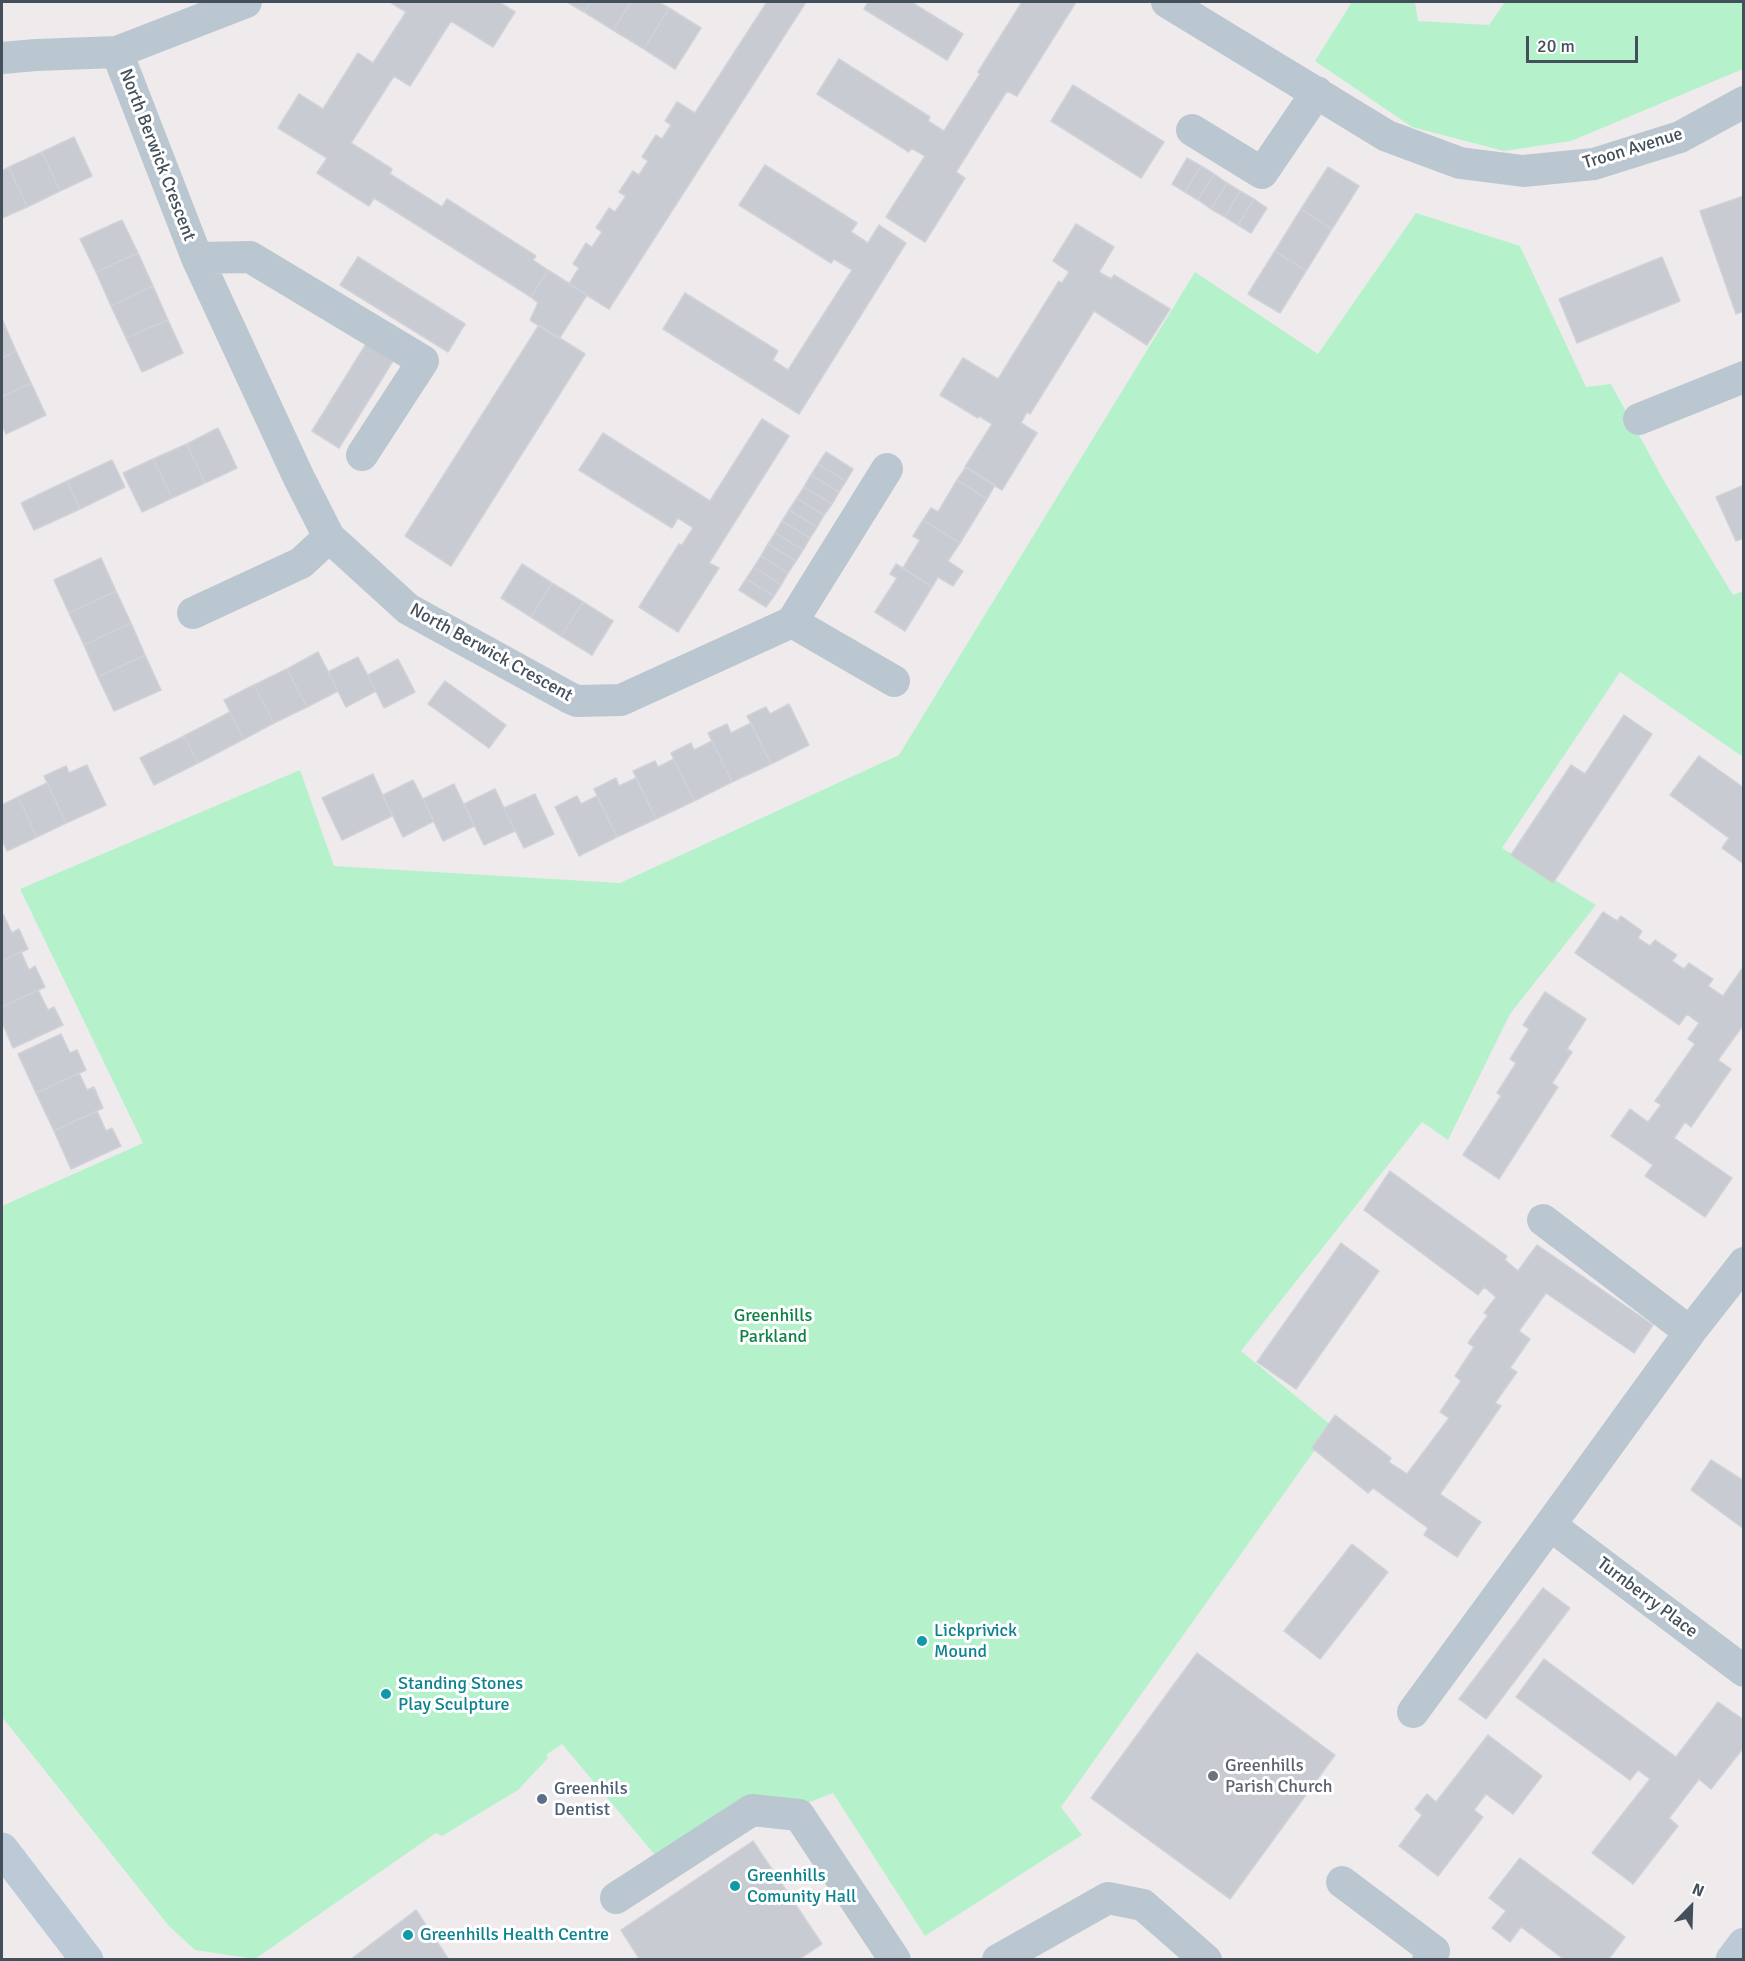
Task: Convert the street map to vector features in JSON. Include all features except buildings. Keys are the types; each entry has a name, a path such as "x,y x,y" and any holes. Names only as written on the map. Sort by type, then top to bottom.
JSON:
{"street":[{"path":"2,58 117,52 246,2"},
{"name":"Troon Avenue","path":"1167,2 1387,136 1460,163 1523,171 1594,164 1680,137 1743,102"},
{"name":"North Berwick Crescent","path":"117,52 197,258 298,476 329,537 408,609 577,701 621,700 792,622"},
{"path":"1192,130 1262,173 1317,92"},
{"name":"North Berwick Crescent","path":"197,258 250,257 423,361 362,455"},
{"path":"1639,419 1743,376"},
{"path":"887,469 792,622 894,681"},
{"path":"193,613 301,563 329,537"},
{"path":"1543,1220 1690,1332"},
{"path":"1413,1712 1690,1332 1743,1263"},
{"name":"Turnberry Place","path":"1550,1525 1743,1671"},
{"path":"616,1899 752,1810 799,1815 895,1959"},
{"path":"2,1849 87,1959"},
{"path":"1342,1882 1434,1951 1428,1959"},
{"path":"998,1959 1108,1898 1143,1905 1206,1959"},
{"path":"1732,1959 1743,1944"}],"green space":[{"path":"1352,2 1415,2 1418,21 1489,25 1505,2 1743,2 1743,69 1571,141 1504,151 1412,127 1315,61"},
{"name":"Greenhills Parkland","path":"1416,213 1520,246 1586,387 1611,384 1664,481 1733,595 1743,591 1743,757 1620,672 1502,848 1596,905 1510,1014 1448,1140 1422,1122 1241,1351 1332,1426 1061,1807 1082,1835 925,1936 833,1793 660,1861 562,1744 546,1755 548,1758 518,1790 442,1836 436,1833 255,1959 195,1950 169,1926 2,1717 2,1206 143,1143 20,889 300,770 334,866 620,883 899,755 1195,272 1318,354"}],"place":[{"name":"Lickprivick Mound","path":"922,1641"},
{"name":"Standing Stones Play Sculpture","path":"386,1694"},
{"name":"Greenhills Parish Church","path":"1213,1776"},
{"name":"Greenhils Dentist","path":"542,1799"},
{"name":"Greenhills Comunity Hall","path":"735,1886"},
{"name":"Greenhills Health Centre","path":"408,1935"}]}
